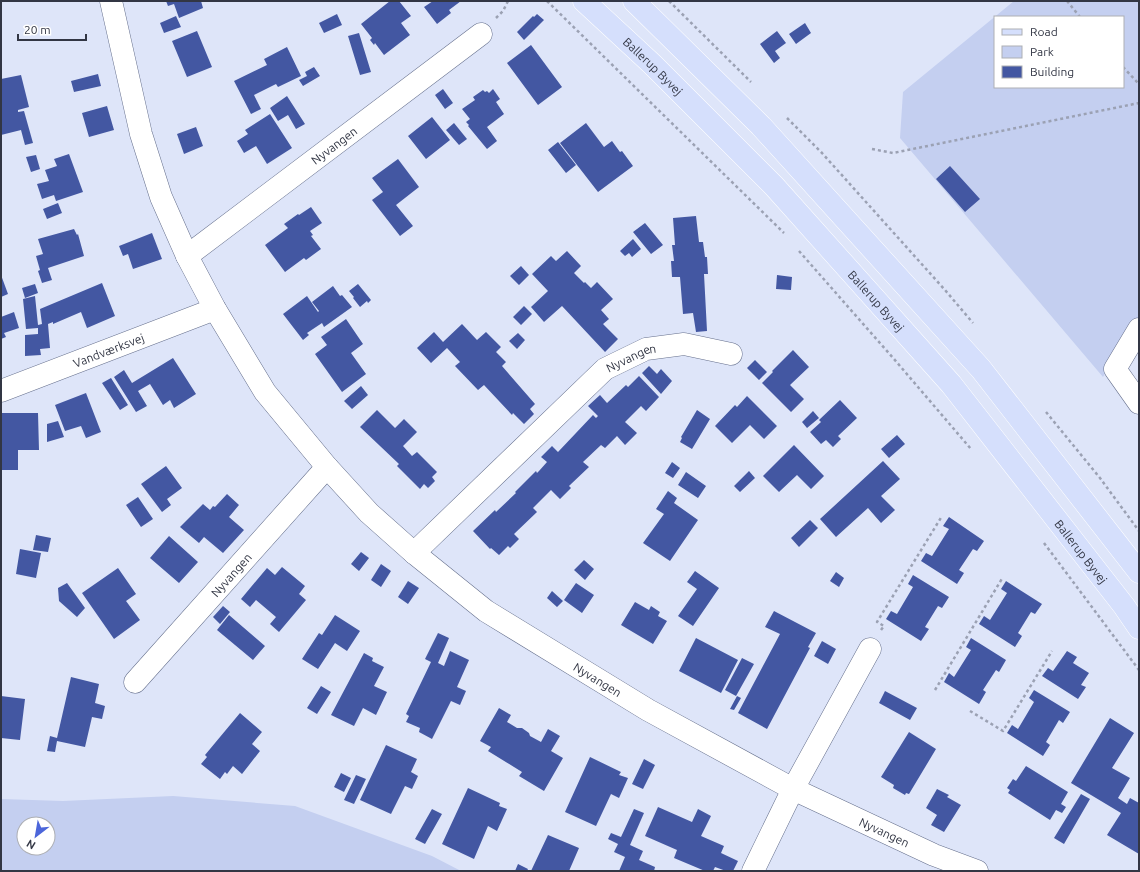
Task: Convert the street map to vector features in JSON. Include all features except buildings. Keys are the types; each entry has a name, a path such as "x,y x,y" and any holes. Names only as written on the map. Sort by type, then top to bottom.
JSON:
{"main road":[{"name":"Ballerup Byvej","path":"584,1 652,64 774,186 946,378 1124,606 1139,628"},
{"path":"634,1 761,126 981,369 1139,572"}],"street":[{"name":"Nyvangen","path":"111,1 141,134 161,196 187,256 215,309 264,392 327,467 369,513 414,553 486,611 648,710 793,789 934,854 977,871"},
{"name":"Nyvangen","path":"187,256 481,34"},
{"name":"Vandværksvej","path":"1,391 215,309"},
{"path":"1139,329 1115,370 1139,403"},
{"name":"Nyvangen","path":"414,553 605,368 646,349 684,344 730,354"},
{"name":"Nyvangen","path":"135,682 327,467"},
{"path":"753,871 793,789 870,649"}],"path":[{"path":"503,12 508,1"},
{"path":"547,1 789,239"},
{"path":"1067,1 1079,16"},
{"path":"1124,68 1139,84"},
{"path":"872,149 893,153 1139,103"},
{"path":"794,245 974,453"},
{"path":"877,622 942,516"},
{"path":"1040,539 1139,670"},
{"path":"935,690 1003,577"},
{"path":"970,711 1003,731 1052,651"}],"green space":[{"path":"1014,1 1139,1 1139,317 1103,377 900,138 903,92 994,17 994,88 1124,88 1124,16 996,16"},
{"path":"173,796 295,806 432,856 461,871 1,871 1,799 63,801"}]}
